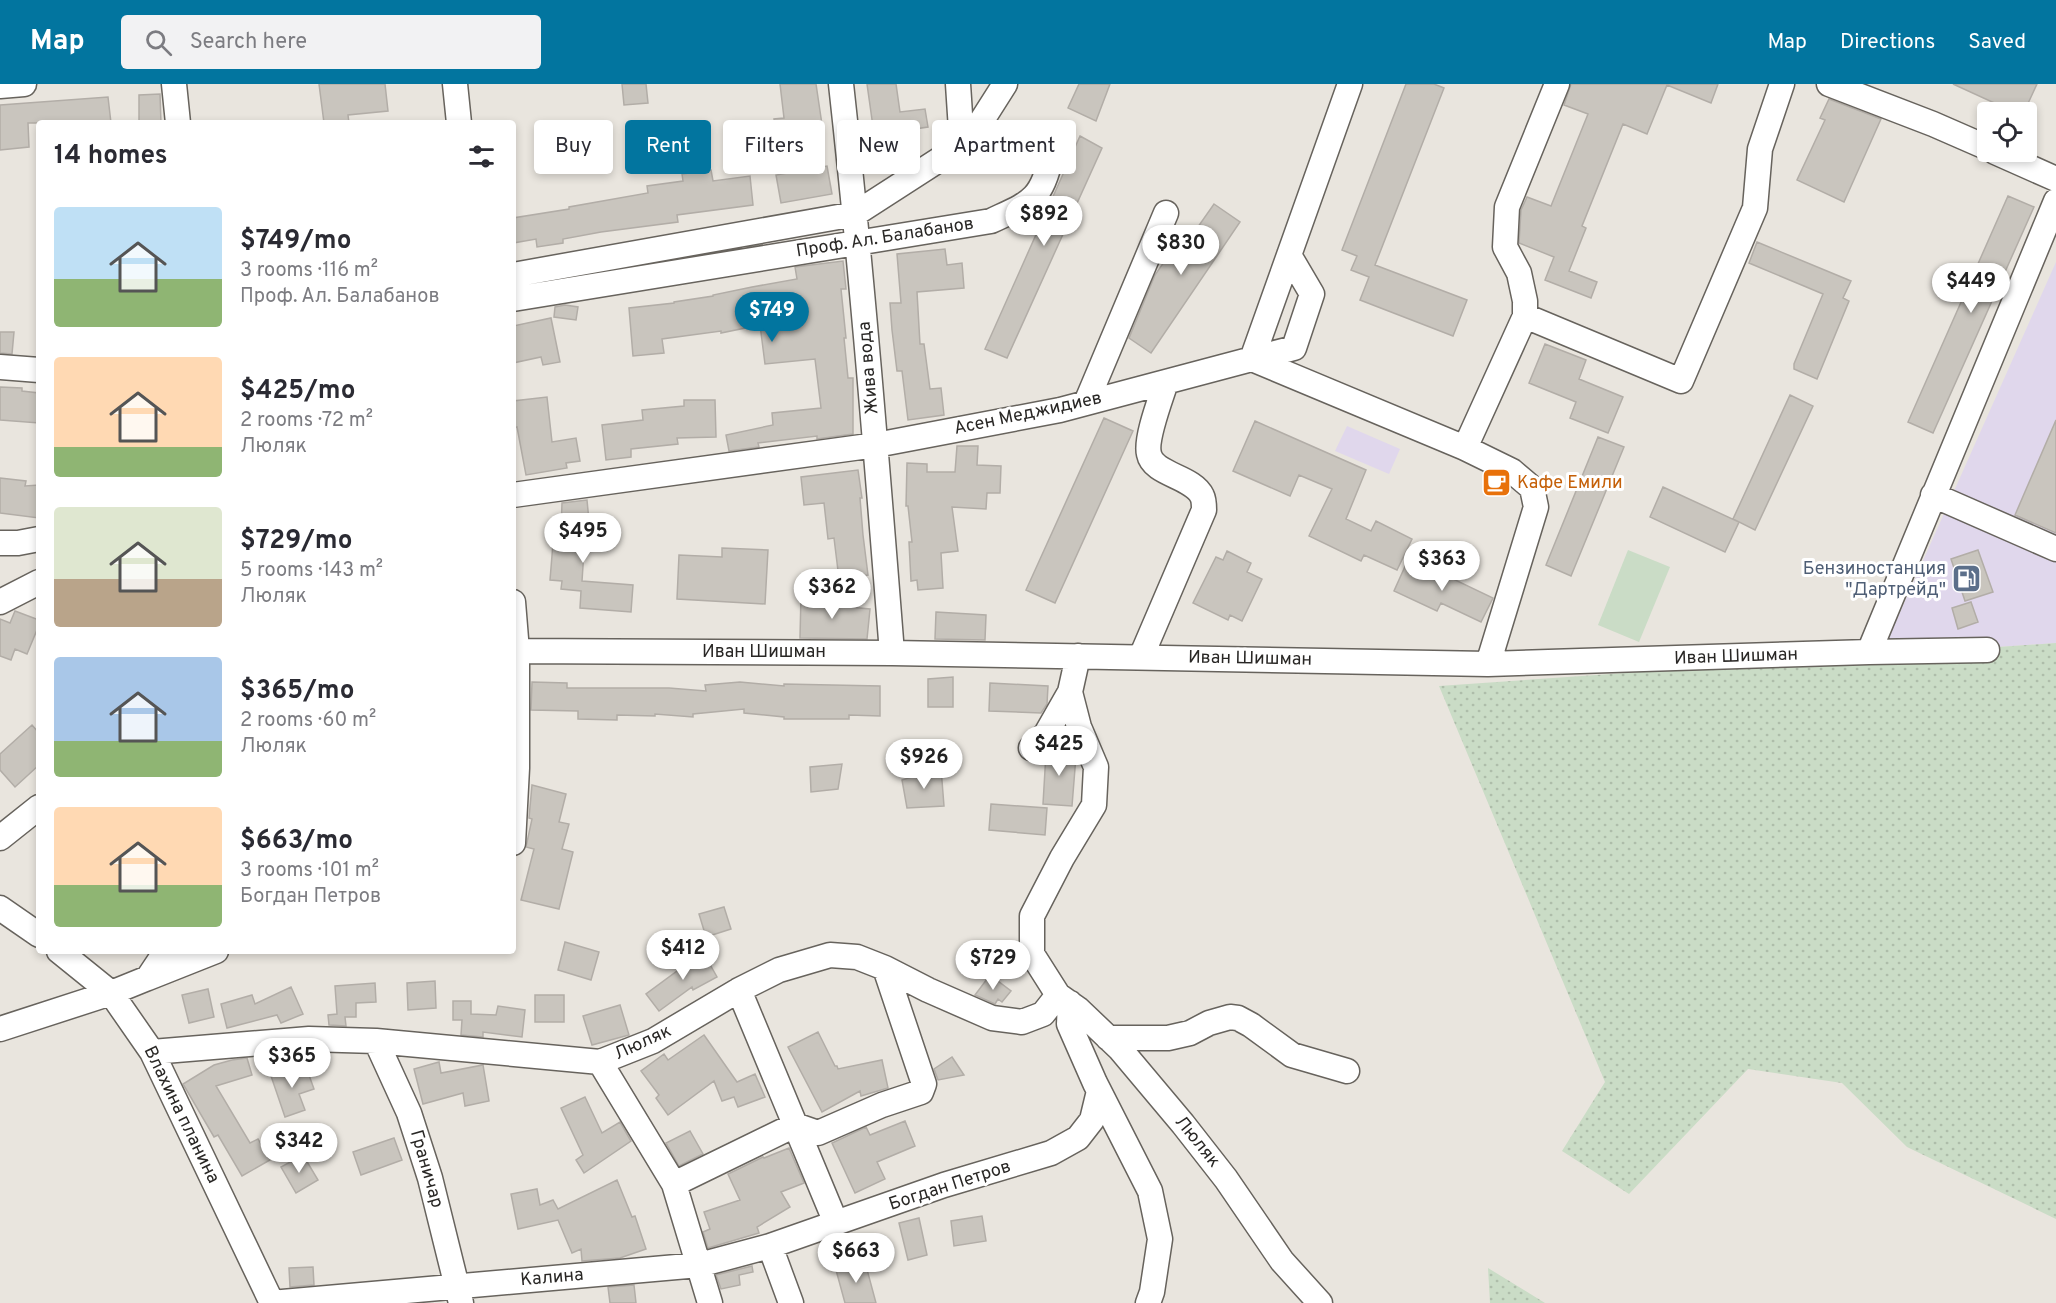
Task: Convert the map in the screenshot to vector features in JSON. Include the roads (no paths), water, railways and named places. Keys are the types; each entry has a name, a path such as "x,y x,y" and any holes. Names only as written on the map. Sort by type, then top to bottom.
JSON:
{"street":[{"path":"0,87 24,84"},
{"path":"174,84 178,120"},
{"path":"455,84 459,120"},
{"name":"Жива вода","path":"841,84 858,243 892,653"},
{"path":"958,84 960,120"},
{"path":"982,120 1005,84"},
{"path":"1350,84 1252,359 1466,448 1512,471 1532,488 1536,507 1488,664"},
{"path":"1466,448 1525,316 1525,301 1519,273 1505,247 1507,207 1557,84"},
{"path":"1525,316 1681,381 1755,208 1760,149 1782,84"},
{"path":"1829,84 1977,143"},
{"path":"2018,162 2056,179"},
{"name":"Проф. Ал. Балабанов","path":"516,274 855,214 932,164"},
{"name":"Проф. Ал. Балабанов","path":"516,299 992,221 1030,202 1048,174"},
{"path":"1869,652 2056,201"},
{"path":"1086,403 1166,213"},
{"name":"Асен Меджидиев","path":"516,495 876,445 1060,410 1294,348 1312,294 1289,255"},
{"path":"0,367 36,370"},
{"path":"1141,657 1204,510 1202,497 1196,488 1157,466 1149,455 1150,438 1166,382"},
{"path":"1933,495 2056,549"},
{"path":"0,543 36,540"},
{"path":"0,602 36,584"},
{"name":"Иван Шишман","path":"516,651 892,653 1488,664 1987,650"},
{"name":"Люляк","path":"1078,656 1070,692 1079,728 1096,767 1094,805 1062,858 1032,916 1032,954 1064,999 1120,1049 1183,1124 1226,1179 1282,1261 1320,1303"},
{"path":"1031,748 1046,734 1070,692"},
{"path":"0,838 36,809"},
{"path":"0,908 36,933"},
{"name":"Влахина планина","path":"63,954 111,993 152,1052 271,1303"},
{"path":"148,978 164,954"},
{"path":"0,1029 111,993 208,954"},
{"name":"Люляк","path":"152,1052 309,1039 376,1041 600,1062 654,1041 739,990 779,970 830,955 857,957 992,1018 1022,1022 1043,1014 1064,999"},
{"path":"674,1184 795,1125 818,1133 882,1105 921,1092 924,1084 885,968"},
{"path":"739,990 836,1223"},
{"path":"1064,999 1069,1024 1099,1091 1150,1191 1160,1239 1152,1292 1148,1303"},
{"path":"1108,1038 1168,1038 1190,1033 1216,1020 1238,1018 1292,1055 1347,1071"},
{"name":"Граничар","path":"376,1041 409,1113 430,1178 459,1295"},
{"path":"600,1062 674,1184 710,1303"},
{"name":"Богдан Петров","path":"770,1246 944,1185 1052,1153 1078,1138 1092,1120 1099,1091"},
{"path":"770,1246 791,1303"},
{"name":"Калина","path":"271,1303 459,1295 699,1265 770,1246"}],"place":[{"name":"Кафе Емили","path":"1496,483"},
{"name":"Бензиностанция \"Дартрейд\"","path":"1967,579"}]}
